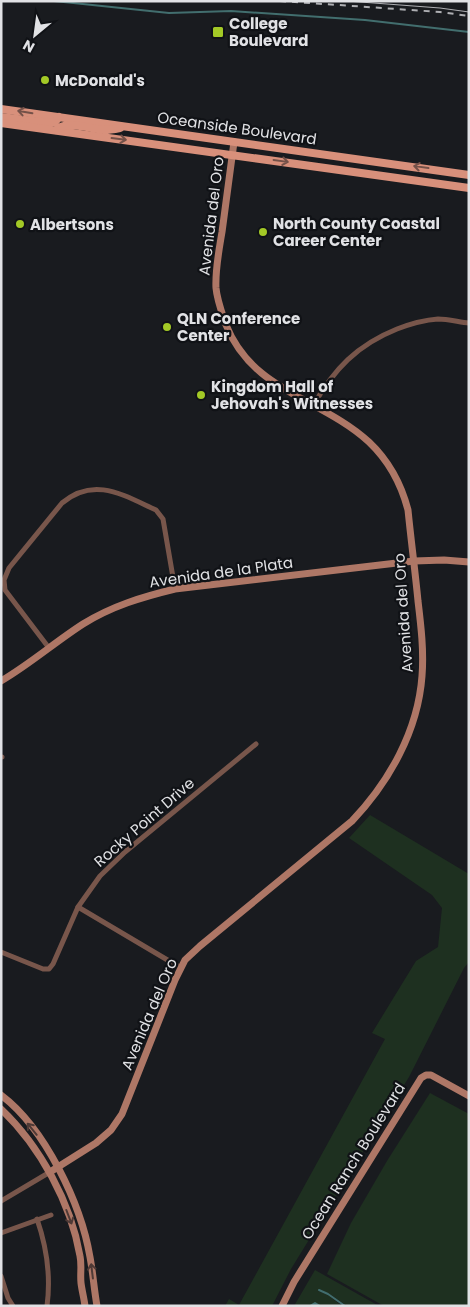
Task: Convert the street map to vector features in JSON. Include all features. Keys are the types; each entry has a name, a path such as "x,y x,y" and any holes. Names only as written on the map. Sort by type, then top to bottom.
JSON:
{"main road":[{"name":"Oceanside Boulevard","path":"1,109 469,174"},
{"path":"1,117 53,123 59,117"},
{"name":"Oceanside Boulevard","path":"1,123 469,188"},
{"path":"56,130 64,126 106,130 130,126"}],"street":[{"name":"Avenida del Oro","path":"50,1172 96,1143 111,1130 122,1114 169,994 185,960 352,820 371,800 403,747 415,715 422,679 422,638 408,510 397,477 370,442 354,430 269,380 254,367 231,337 222,314 216,288 217,267 234,142"},
{"path":"313,406 321,391 341,365 360,347 380,336 412,324 438,319 469,323"},
{"path":"49,648 6,590 4,580 9,568 62,503 79,492 91,489 112,491 160,513 175,589"},
{"name":"Avenida de la Plata","path":"1,682 83,624 109,610 142,597 175,589 414,561 444,560 469,562"},
{"name":"Rocky Point Drive","path":"1,952 43,969 49,969 54,964 78,907 91,887 118,859 256,744"},
{"path":"78,907 181,968"},
{"name":"Ocean Ranch Boulevard","path":"282,1306 304,1266 421,1078 431,1075 469,1096"},
{"path":"1,1095 30,1126 58,1167 69,1189 90,1256 97,1306"},
{"path":"1,1109 22,1132 50,1172 74,1229 81,1258 81,1282 85,1306"},
{"path":"1,1201 50,1172"},
{"path":"1,1233 51,1214"},
{"path":"37,1220 47,1252 48,1306"},
{"path":"1,1276 8,1298 13,1306"}],"green space":[{"path":"370,815 469,874 469,962 464,968 409,1077 291,1269 272,1306 225,1306 229,1299 239,1305 385,1039 372,1033 416,961 438,947 442,908 432,895 349,838"},
{"path":"430,1093 469,1114 469,1306 384,1306 327,1274 351,1223"},
{"path":"315,1270 379,1306 347,1306 319,1289 318,1291 328,1295 342,1306 321,1306 316,1303 308,1306 294,1306"}],"waterway":[{"path":"54,1 169,13 231,11 365,20 469,32"},
{"path":"319,1290 345,1306"},
{"path":"310,1306 315,1303 320,1306"}],"tram line":[{"path":"347,1 469,12"}],"railway":[{"path":"280,1 440,12 469,16"}],"place":[{"name":"College Boulevard","path":"218,32"},
{"name":"McDonald's","path":"45,80"},
{"name":"Albertsons","path":"20,224"},
{"name":"North County Coastal Career Center","path":"263,232"},
{"name":"QLN Conference Center","path":"167,327"},
{"name":"Kingdom Hall of Jehovah's Witnesses","path":"201,395"}]}
